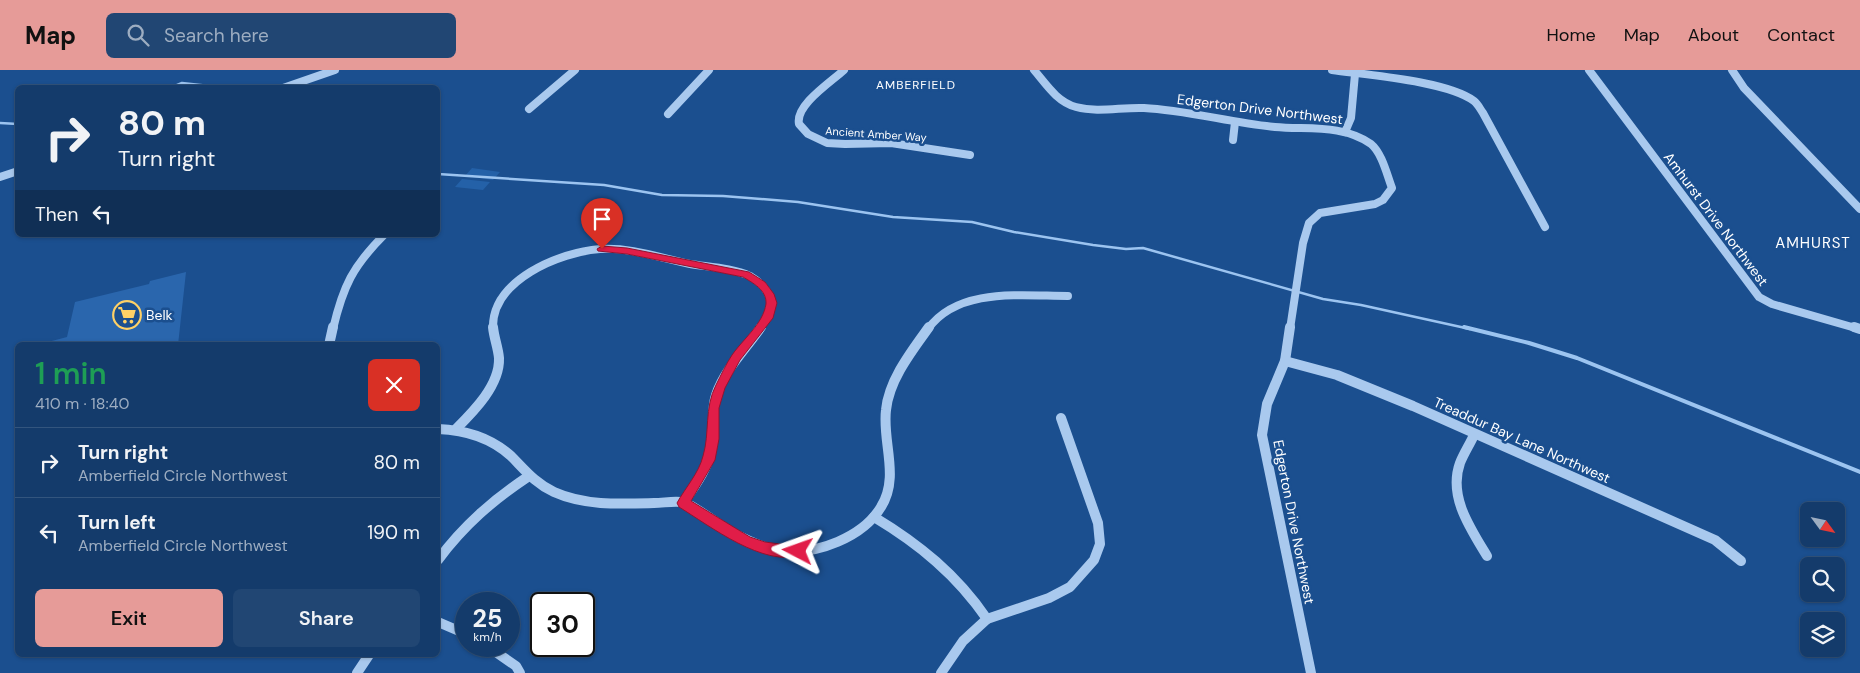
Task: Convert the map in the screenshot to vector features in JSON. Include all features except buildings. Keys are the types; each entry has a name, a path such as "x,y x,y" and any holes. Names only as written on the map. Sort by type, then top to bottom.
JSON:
{"street":[{"path":"308,79 315,70"},
{"path":"291,85 326,71 335,70"},
{"path":"529,109 575,70"},
{"path":"668,114 679,106 700,78 710,70"},
{"name":"Ancient Amber Way","path":"844,70 804,107 798,117 803,131 820,140 830,142 890,143 970,155"},
{"name":"Edgerton Drive Northwest","path":"1034,70 1055,95 1064,102 1076,107 1106,110 1144,108 1275,127 1328,129 1345,132 1372,145 1381,159 1392,188 1383,200 1375,204 1320,213 1308,223 1303,243 1285,361 1267,404 1262,435 1311,673"},
{"path":"1332,70 1438,86 1474,100 1483,113 1545,227"},
{"name":"Amhurst Drive Northwest","path":"1589,70 1682,197 1759,297 1772,304 1860,329"},
{"path":"1732,70 1744,88 1860,209"},
{"path":"1345,132 1351,118 1355,74"},
{"path":"1233,140 1235,122"},
{"path":"0,177 15,172"},
{"path":"329,342 349,277 368,250 382,237"},
{"path":"456,430 494,380 499,369 493,319 503,296 515,282 543,264 581,252 602,249 627,251 746,274 762,284 769,294 772,303 771,311 759,330 736,357 720,388 713,408 713,439 709,460 683,503"},
{"path":"440,429 472,432 492,442 507,452 529,476 556,492 590,502 683,503 746,541 764,548 787,552 809,550 833,544 851,535 874,517 885,499 890,483 884,438 884,418 888,396 932,322 942,312 968,301 995,298 1068,296"},
{"name":"Treaddur Bay Lane Northwest","path":"1285,361 1336,376 1413,406 1474,435 1715,540 1741,561"},
{"path":"941,673 964,641 987,619 1049,598 1070,586 1084,574 1094,560 1100,544 1098,523 1061,418"},
{"path":"1474,435 1460,464 1456,484 1458,500 1467,522 1487,556"},
{"path":"440,557 456,533 475,514 529,476"},
{"path":"874,517 902,533 938,561 977,604 987,619"},
{"path":"440,623 455,629"},
{"path":"357,673 368,657"},
{"path":"503,657 516,666 520,673"}],"shaded area":[{"path":"472,168 500,172 493,180 465,176"},
{"path":"462,179 490,182 483,190 455,187"}],"waterway":[{"path":"177,85 182,83 200,85"},
{"path":"0,123 15,124"},
{"path":"440,174 604,185 662,195 723,196 798,202 893,217 972,222 1014,232 1093,245 1126,249 1143,248 1323,299 1361,305 1470,329"},
{"path":"1464,327 1529,343 1577,358 1860,472"}],"place":[{"name":"Belk","path":"127,315"}],"district":[{"name":"AMBERFIELD","path":"916,85"},
{"name":"AMHURST","path":"1813,243"}],"route":[{"path":"602,249 627,251 746,274 762,284 769,294 772,303 771,311 759,330 736,357 720,388 713,408 713,439 709,460 692,492 683,503 746,541 764,548 787,552 798,551"}]}
